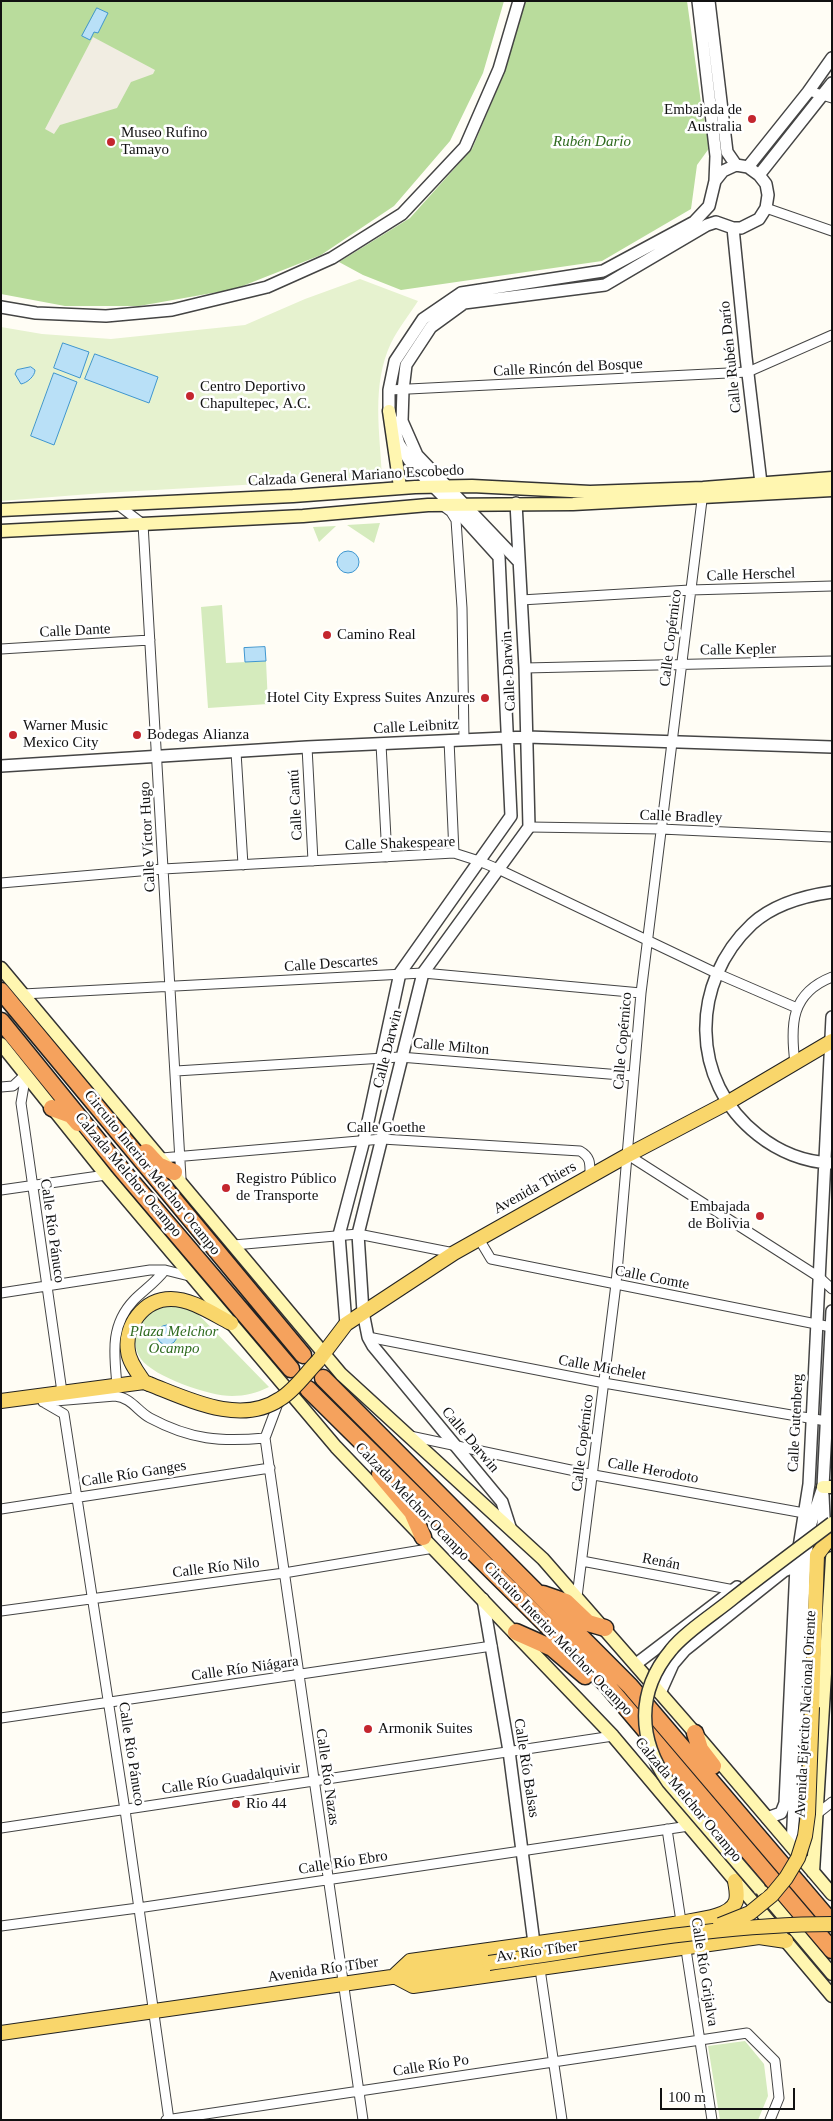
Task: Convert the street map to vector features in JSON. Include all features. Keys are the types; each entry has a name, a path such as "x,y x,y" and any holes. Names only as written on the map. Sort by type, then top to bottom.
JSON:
{"highway":[{"name":"Circuito Interior Melchor Ocampo","path":"1,991 107,1119 315,1357"},
{"name":"Circuito Interior Melchor Ocampo","path":"1,1021 291,1369"},
{"path":"52,1108 71,1115 93,1141 105,1148"},
{"path":"107,1119 124,1128 158,1166 178,1177"},
{"name":"Circuito Interior Melchor Ocampo","path":"322,1378 630,1686 832,1923"},
{"name":"Circuito Interior Melchor Ocampo","path":"308,1389 606,1684 832,1950"},
{"path":"364,1446 375,1468 412,1512 429,1542"},
{"path":"540,1594 566,1602 588,1623 605,1628"},
{"path":"516,1632 552,1648 584,1676 606,1684"},
{"path":"695,1733 700,1750 750,1811 759,1836"}],"main road":[{"path":"390,411 400,487"},
{"name":"Calzada General Mariano Escobedo","path":"1,531 303,516 465,504 573,504 703,492 761,483 832,478"},
{"name":"Calzada General Mariano Escobedo","path":"1,510 293,496 432,486 590,492 832,490"},
{"path":"1,968 234,1245 315,1357 341,1374 543,1559 605,1628 832,1894"},
{"name":"Avenida Thiers","path":"283,1392 346,1324 454,1253 628,1155 727,1103 831,1042"},
{"name":"Calzada Melchor Ocampo","path":"1,1044 106,1175 231,1323 283,1392 516,1632 613,1736 832,1996"},
{"path":"146,1383 128,1353 128,1336 136,1317 144,1309 169,1299 184,1300 231,1323"},
{"path":"1,1401 39,1400 62,1392 146,1383 194,1402 225,1409 260,1408 283,1392"},
{"path":"832,1523 738,1594 671,1649 655,1675 646,1700 645,1727 650,1751 658,1768 668,1782 832,1974"},
{"path":"699,1934 750,1913 772,1894 786,1878 798,1858 808,1814 818,1555 832,1535"},
{"name":"Avenida Ejército Nacional Oriente","path":"813,1872 832,1558"},
{"name":"Avenida Río Tíber","path":"1,2033 394,1976 410,1961 716,1916 729,1910 734,1905 737,1898 735,1881"},
{"path":"678,1923 679,1940 682,1948 763,1937 786,1941"},
{"path":"394,1976 780,1924 832,1923"},
{"name":"Av. Río Tíber","path":"394,1976 413,1986 682,1948"}],"street":[{"path":"1,307 36,313 106,316 172,310 267,287 332,258 402,214 465,147 499,69 519,1"},
{"name":"Calle Rubén Darío","path":"698,1 716,156 713,206 718,218 730,227 761,483"},
{"path":"709,1 727,152 736,165"},
{"path":"748,167 809,91 832,58"},
{"path":"759,175 828,97 832,83"},
{"path":"809,91 828,97"},
{"path":"462,298 572,290 605,285 707,225 716,222 730,227 746,226 753,223 759,219 766,208 768,195 766,184 759,175 748,167 736,165 723,171 713,186 709,206 694,222 603,270 462,298 430,327 406,365 402,390 402,421 405,432 417,455 519,562"},
{"path":"766,208 832,231"},
{"path":"570,276 572,290"},
{"name":"Calle Darwin","path":"346,1324 338,1235 364,1140 380,1058 400,974 510,816 498,557 446,505 409,460 399,444 390,411 389,390 395,361 422,318 462,298"},
{"path":"748,372 832,335"},
{"name":"Calle Rincón del Bosque","path":"389,390 748,372"},
{"name":"Calle Copérnico","path":"578,1597 616,1284 641,993 703,492"},
{"name":"Calle Darwin","path":"510,1527 502,1502 373,1346 368,1337 363,1312 358,1234 400,1057 423,973 530,827 525,668 516,503"},
{"path":"118,504 143,524"},
{"path":"446,505 456,520 462,608 464,739"},
{"name":"Calle Víctor Hugo","path":"143,524 176,1071 180,1157 178,1177"},
{"name":"Calle Herschel","path":"521,600 690,590 832,586"},
{"name":"Calle Dante","path":"1,649 150,640"},
{"name":"Calle Kepler","path":"525,668 832,661"},
{"name":"Calle Leibnitz","path":"1,766 507,737 672,740 832,747"},
{"path":"449,740 454,853"},
{"path":"381,744 387,857"},
{"name":"Calle Cantú","path":"307,747 313,861"},
{"path":"236,752 244,865"},
{"name":"Calle Bradley","path":"530,827 661,829 832,837"},
{"name":"Calle Shakespeare","path":"1,883 163,869 454,853 498,869 716,973 797,1008"},
{"path":"828,1163 796,1156 769,1144 746,1125 727,1103 712,1072 705,1039 707,1005 716,973 732,946 753,923 779,906 808,895 832,892"},
{"name":"Calle Descartes","path":"23,994 171,988 423,973 641,993"},
{"path":"795,1063 792,1040 797,1008 806,994 819,982 832,977"},
{"name":"Calle Gutenberg","path":"792,1847 796,1566 809,1484 816,1324 828,1163 832,1017"},
{"name":"Calle Milton","path":"176,1071 400,1057 633,1076"},
{"path":"1,1087 13,1086 26,1074"},
{"name":"Calle Río Pánuco","path":"26,1074 21,1104 62,1392"},
{"name":"Calle Goethe","path":"162,1158 382,1139 580,1151 586,1154 589,1159 590,1176"},
{"path":"628,1155 819,1277 832,1289"},
{"path":"1,1190 106,1175"},
{"path":"234,1245 358,1234 454,1253"},
{"name":"Calle Comte","path":"479,1239 491,1259 831,1327"},
{"path":"1,1293 150,1270 165,1270 193,1277"},
{"path":"117,1385 115,1346 116,1330 120,1318 165,1270"},
{"name":"Calle Gutenberg","path":"767,1818 779,1815 784,1808 792,1753 805,1560 811,1523 827,1487 832,1311"},
{"name":"Calle Michelet","path":"368,1337 604,1382 829,1421"},
{"path":"39,1400 123,1397 148,1417 189,1435 229,1441 266,1438 283,1392"},
{"name":"Calle Río Pánuco","path":"39,1400 64,1414 125,1810 168,2120"},
{"name":"Calle Herodoto","path":"410,1436 594,1475 804,1513"},
{"name":"Calle Río Nazas","path":"266,1438 327,1879 363,2120"},
{"name":"Calle Río Ganges","path":"1,1509 270,1468"},
{"path":"818,1555 827,1487"},
{"name":"Calle Río Nilo","path":"1,1611 93,1597 284,1573 429,1542"},
{"path":"636,1664 800,1542"},
{"name":"Renán","path":"582,1561 734,1590"},
{"path":"660,1692 673,1664 685,1650 784,1570 796,1566"},
{"name":"Calle Río Balsas","path":"483,1598 509,1751 534,1943"},
{"name":"Calle Río Niágara","path":"1,1718 492,1646"},
{"name":"Calle Río Guadalquivir","path":"1,1828 613,1736"},
{"path":"792,1753 820,1754"},
{"path":"817,1814 832,1802"},
{"name":"Calle Río Ebro","path":"1,1926 138,1908 689,1826"},
{"name":"Calle Río Grijalva","path":"666,1829 678,1923"},
{"name":"Calle Río Grijalva","path":"682,1948 701,2040 712,2120"},
{"path":"540,1969 562,2120"},
{"name":"Calle Río Po","path":"168,2120 747,2033 775,2061 779,2098 770,2120"}],"green space":[{"path":"1,1 504,1 483,73 450,141 394,206 321,255 235,289 139,306 65,306 1,294"},
{"name":"Rubén Dario","path":"525,1 687,1 702,110 710,147 697,165 691,209 602,261 401,290 363,275 339,262 410,218 472,149 505,71"},
{"name":"Centro Deportivo Chapultepec, A.C.","path":"360,279 418,301 391,343 381,376 378,409 382,477 103,493 1,501 1,327 42,334 111,339 245,325 305,299"},
{"path":"380,523 374,543 347,525"},
{"path":"336,526 319,542 313,527"},
{"path":"222,605 226,663 266,661 268,704 208,708 201,607"},
{"name":"Plaza Melchor Ocampo","path":"179,1305 196,1312 269,1387 246,1395 232,1396 210,1393 169,1379 148,1366 137,1352 135,1337 140,1322 149,1310 156,1306"},
{"path":"745,2041 764,2064 768,2096 758,2120 720,2120 708,2046"}],"shaded area":[{"path":"93,37 155,70 153,74 131,82 117,108 60,125 54,134 45,129"}],"water":[{"path":"97,8 108,13 98,33 94,32 90,40 82,36"},
{"path":"63,343 89,352 80,378 54,368"},
{"path":"95,354 158,377 149,403 85,379"},
{"path":"31,367 35,370 34,375 28,381 21,384 15,374 17,370"},
{"path":"54,373 77,382 54,445 31,436"},
{"path":"348,551 356,554 359,562 356,570 348,573 340,570 337,562 340,554"},
{"path":"265,647 266,661 245,662 244,648"},
{"path":"167,1325 174,1328 177,1335 174,1342 167,1345 160,1342 157,1335 160,1328"}],"place":[{"name":"Embajada de Australia","path":"752,119"},
{"name":"Museo Rufino Tamayo","path":"111,142"},
{"name":"Centro Deportivo Chapultepec, A.C.","path":"190,396"},
{"name":"Camino Real","path":"327,635"},
{"name":"Hotel City Express Suites Anzures","path":"485,698"},
{"name":"Warner Music Mexico City","path":"13,735"},
{"name":"Bodegas Alianza","path":"137,735"},
{"name":"Registro Público de Transporte","path":"226,1188"},
{"name":"Embajada de Bolivia","path":"760,1216"},
{"name":"Armonik Suites","path":"368,1729"},
{"name":"Rio 44","path":"236,1804"}]}
